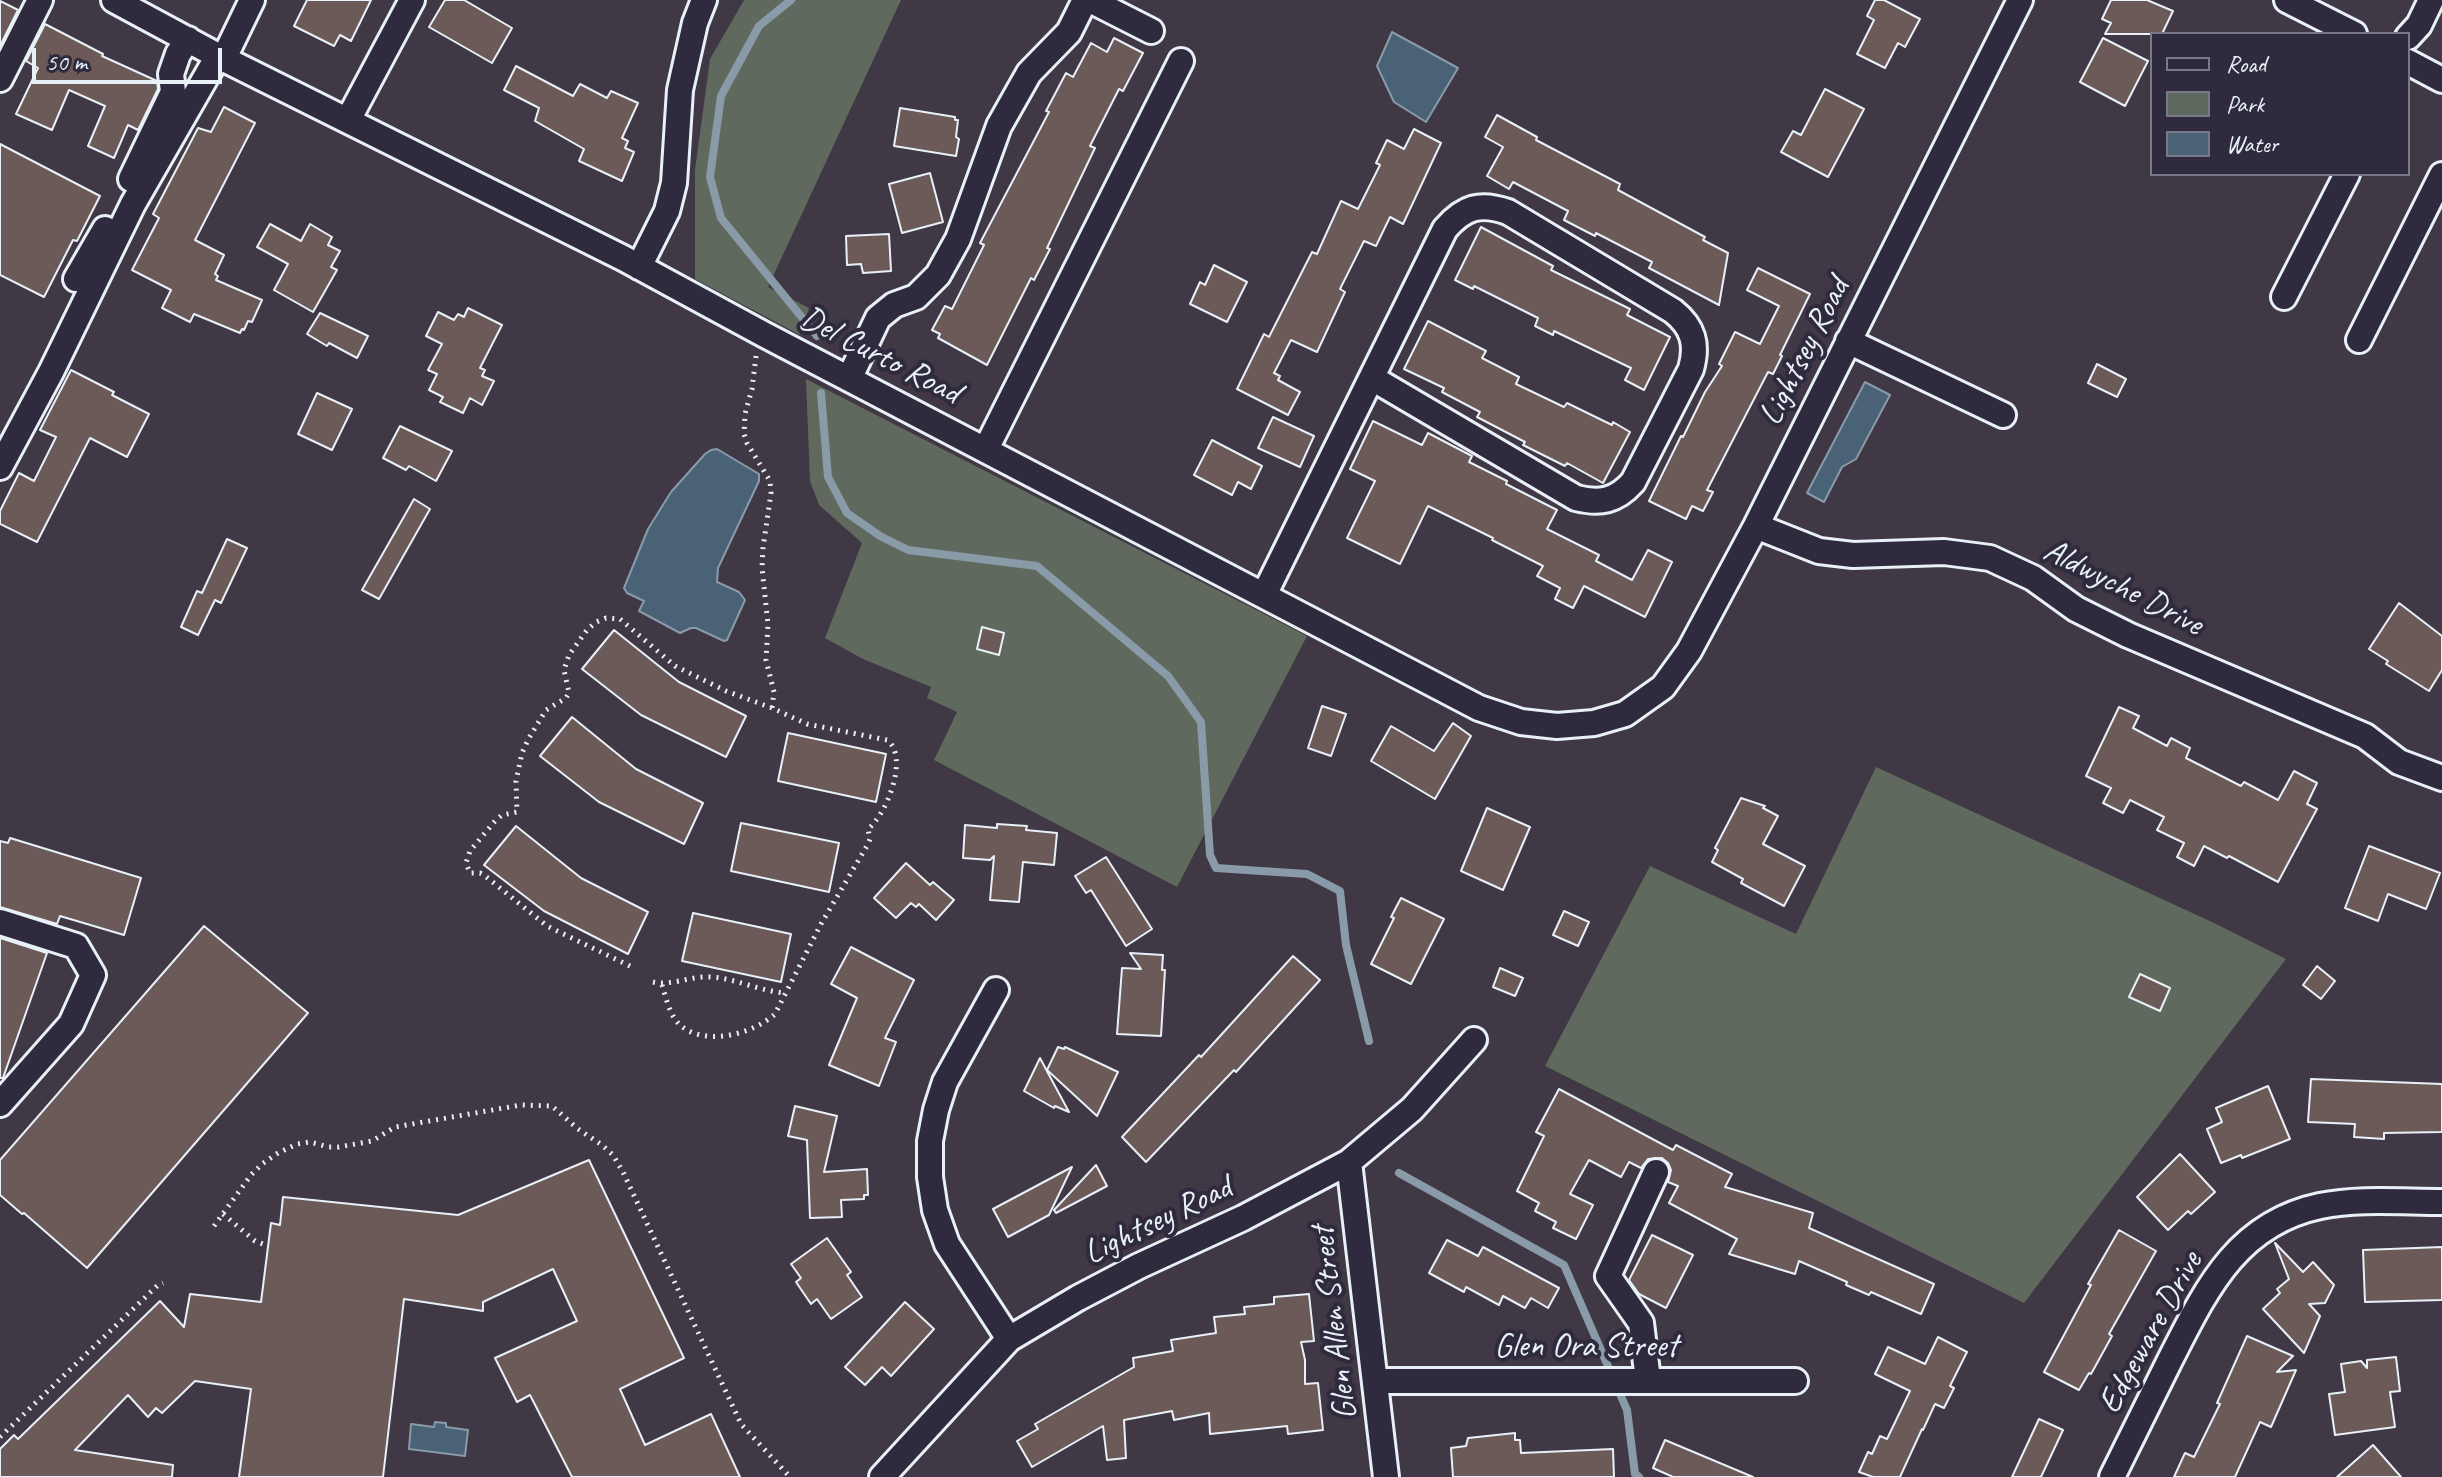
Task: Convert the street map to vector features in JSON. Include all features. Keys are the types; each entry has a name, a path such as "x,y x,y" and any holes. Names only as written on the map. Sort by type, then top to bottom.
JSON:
{"street":[{"path":"0,79 40,0"},
{"name":"Del Curto Road","path":"114,0 639,267 1479,708 1521,722 1557,726 1594,723 1625,714"},
{"path":"0,467 51,372 133,204 252,0"},
{"path":"348,120 412,0"},
{"path":"639,267 667,211 674,183 680,90 686,53 704,0"},
{"path":"850,377 878,318 894,305 916,297 938,275 958,239 999,126 1029,73 1069,32 1087,0 1151,31"},
{"name":"Lightsey Road","path":"1625,714 1663,687 1689,651 1756,526 2020,0"},
{"path":"2287,0 2350,32"},
{"path":"2410,35 2419,25 2431,0"},
{"path":"76,279 123,195 173,92 171,74 178,54 188,39"},
{"path":"986,449 1181,61"},
{"path":"2410,63 2442,80"},
{"path":"2359,340 2442,175"},
{"path":"2284,297 2346,176"},
{"path":"1264,595 1445,229 1456,216 1471,208 1490,206 1508,212 1673,311 1686,321 1694,339 1696,354 1633,482 1623,493 1609,501 1592,502 1576,498 1372,378"},
{"path":"1848,341 2003,415"},
{"name":"Aldwyche Drive","path":"1756,526 1819,551 1853,555 1944,552 1990,558 2033,578 2076,609 2115,628 2365,736 2399,762 2442,778"},
{"path":"0,922 76,946 93,975 71,1024 0,1104"},
{"path":"996,990 945,1082 930,1141 930,1177 935,1210 947,1244 1009,1339"},
{"name":"Lightsey Road","path":"882,1477 1009,1339 1139,1266 1243,1218 1349,1162 1412,1109 1474,1040"},
{"name":"Glen Allen Street","path":"1349,1162 1386,1477"},
{"path":"1648,1380 1641,1323 1608,1276 1656,1172"},
{"name":"Edgeware Drive","path":"2112,1477 2200,1300 2238,1249 2261,1230 2289,1215 2320,1206 2355,1202 2442,1202"},
{"name":"Glen Ora Street","path":"1377,1381 1795,1381"}],"path":[{"path":"758,348 744,424 747,443 770,481 762,568 768,624 766,660 774,692 772,708"},
{"path":"630,966 547,926 484,875 470,873 466,863 470,851 495,821 502,815 517,812 514,791 522,753 546,710 566,698 568,686 564,670 569,655 587,630 606,618 620,619 685,671 740,697 807,724 887,740 893,744 897,766 881,815 868,829 868,844 821,924 775,1014 768,1021 731,1035 689,1031 678,1023 662,985"},
{"path":"653,982 662,985 691,977 715,977 785,993"},
{"path":"214,1226 262,1164 297,1144 310,1142 339,1147 372,1141 395,1127 521,1105 552,1106 613,1155 741,1424 790,1477"},
{"path":"223,1214 255,1241 268,1246"},
{"path":"0,1437 163,1283"}],"green space":[{"path":"744,0 901,0 768,287 809,308 800,335 695,279 695,170 710,59"},
{"path":"806,379 1307,636 1177,887 934,760 957,712 927,698 931,687 863,659 825,638 862,543 819,505 810,481"},
{"path":"1876,767 2286,959 2024,1303 1545,1066 1650,866 1796,934"}],"water":[{"path":"1392,32 1458,68 1426,122 1394,102 1377,66"},
{"path":"1865,382 1890,395 1856,459 1842,467 1824,502 1807,493"},
{"path":"717,449 759,474 759,481 718,568 717,582 739,592 745,600 724,641 696,628 680,633 639,611 644,601 627,593 624,588 648,529 671,492 705,454"},
{"path":"435,1422 468,1430 465,1456 409,1449 411,1424 434,1427"}],"building":[{"path":"307,0 371,0 351,41 340,35 334,46 294,26"},
{"path":"445,0 464,0 512,28 492,63 429,27"},
{"path":"1875,0 1884,0 1920,19 1905,47 1898,43 1885,68 1857,54 1874,20 1867,16"},
{"path":"2111,0 2147,0 2173,11 2163,32 2150,34 2105,34 2111,23 2102,19"},
{"path":"0,1 18,10 0,46"},
{"path":"45,24 102,56 157,81 158,89 138,130 128,125 114,158 88,146 105,106 69,90 52,130 16,114 38,68 26,61"},
{"path":"1114,38 1143,53 1123,91 1119,89 1090,146 1095,148 1047,248 1050,249 1034,280 1031,278 987,365 938,338 940,334 932,330 945,306 952,309 984,245 980,243 1049,112 1046,111 1066,73 1073,77 1091,43 1107,52"},
{"path":"2103,38 2148,61 2125,106 2080,82"},
{"path":"516,66 573,96 580,84 607,98 611,91 638,103 622,138 628,141 625,148 634,152 622,181 579,161 584,149 535,121 539,108 504,90"},
{"path":"1825,89 1864,109 1828,177 1781,152 1793,131 1801,135"},
{"path":"224,107 255,123 195,240 224,255 215,274 218,276 216,280 262,300 252,322 248,321 240,333 194,314 190,322 162,308 171,290 132,270 159,218 153,214 198,128 211,132"},
{"path":"900,108 955,117 958,120 956,137 959,139 956,156 894,146"},
{"path":"1497,115 1537,137 1536,140 1620,184 1618,190 1705,237 1703,240 1728,253 1719,305 1649,268 1652,262 1564,220 1568,211 1513,182 1509,189 1487,176 1503,147 1485,137"},
{"path":"1414,129 1441,143 1403,224 1390,217 1376,246 1364,241 1340,289 1345,292 1317,352 1291,340 1274,373 1280,376 1278,380 1300,392 1288,415 1237,389 1264,334 1269,337 1312,252 1317,254 1341,201 1358,209 1380,165 1376,163 1387,140 1404,149"},
{"path":"0,144 100,196 44,297 0,275"},
{"path":"930,173 943,222 902,233 889,184"},
{"path":"270,224 301,241 310,224 332,237 328,245 340,251 331,267 337,270 313,312 274,290 288,264 257,247"},
{"path":"1481,227 1553,266 1551,270 1630,309 1627,315 1670,337 1644,390 1625,380 1631,368 1554,331 1553,335 1535,326 1538,318 1474,286 1473,289 1455,280"},
{"path":"889,234 891,271 863,273 861,264 847,265 846,236"},
{"path":"1214,265 1247,282 1227,322 1190,304 1200,282 1205,285"},
{"path":"1758,268 1810,294 1773,374 1768,372 1707,490 1713,492 1703,511 1692,506 1686,519 1649,501 1681,436 1722,366 1719,364 1735,332 1760,344 1779,306 1747,290"},
{"path":"468,308 502,325 480,368 485,370 482,376 494,381 482,405 470,398 463,413 440,402 443,397 429,390 437,374 428,370 442,344 426,336 438,312 454,320 458,314 464,317"},
{"path":"320,313 368,336 357,358 307,334"},
{"path":"1428,321 1486,351 1482,358 1519,377 1516,384 1564,407 1567,403 1612,425 1613,422 1630,432 1603,483 1567,463 1565,466 1523,445 1525,442 1477,417 1480,412 1442,392 1444,388 1404,369"},
{"path":"2097,364 2126,379 2117,397 2088,383"},
{"path":"71,370 149,414 127,457 90,438 37,542 0,524 0,511 19,473 34,481 56,437 40,430"},
{"path":"317,393 352,409 332,450 298,434"},
{"path":"1273,417 1314,436 1300,467 1258,448"},
{"path":"1373,421 1422,445 1428,433 1472,456 1469,462 1557,510 1547,529 1599,555 1596,561 1632,580 1648,550 1672,562 1645,617 1584,586 1573,608 1555,599 1560,588 1537,576 1543,566 1428,506 1400,564 1347,538 1375,481 1350,469"},
{"path":"400,426 452,451 436,481 409,466 406,470 383,458"},
{"path":"1212,440 1262,466 1251,489 1238,482 1232,495 1194,475"},
{"path":"414,499 430,509 379,599 362,590"},
{"path":"227,539 247,548 221,603 215,600 198,635 181,627 197,591 202,593"},
{"path":"2399,603 2442,636 2442,670 2429,691 2386,664 2388,661 2369,649"},
{"path":"982,627 1004,633 999,655 977,649"},
{"path":"614,630 679,682 746,716 726,757 641,715 582,669"},
{"path":"1322,706 1346,714 1331,756 1308,748"},
{"path":"2119,707 2139,716 2133,728 2167,746 2171,738 2190,748 2186,758 2241,786 2244,782 2278,800 2294,771 2317,783 2307,804 2317,809 2278,882 2204,846 2194,866 2177,857 2184,843 2157,830 2164,817 2130,800 2123,813 2103,803 2111,788 2086,776"},
{"path":"572,717 636,769 703,803 684,844 599,802 540,756"},
{"path":"1453,723 1471,736 1435,799 1371,761 1391,726 1434,751"},
{"path":"788,733 886,754 876,802 778,781"},
{"path":"1741,798 1765,806 1763,808 1778,816 1763,844 1805,866 1784,906 1741,883 1743,879 1712,862 1718,850 1715,848"},
{"path":"1487,808 1530,827 1503,890 1461,871"},
{"path":"741,823 839,843 829,892 731,871"},
{"path":"997,824 1027,826 1026,830 1057,833 1054,865 1023,862 1019,902 990,900 994,856 990,860 963,858 965,825 997,828"},
{"path":"516,826 581,878 648,912 628,954 544,911 484,865"},
{"path":"10,838 141,878 124,935 60,916 57,924 0,907 0,841 8,843"},
{"path":"2369,846 2440,873 2426,909 2388,894 2378,921 2345,908"},
{"path":"1106,857 1152,929 1126,946 1091,890 1086,893 1075,876"},
{"path":"906,863 930,885 933,882 954,900 936,920 919,904 916,907 911,903 896,918 874,898"},
{"path":"1401,898 1444,919 1411,984 1371,964"},
{"path":"1564,911 1589,922 1578,946 1553,935"},
{"path":"693,913 791,934 781,982 682,961"},
{"path":"204,926 308,1013 87,1268 0,1195 0,1160"},
{"path":"0,938 47,953 3,1078 0,1078"},
{"path":"851,947 914,980 885,1038 896,1042 879,1086 829,1065 857,998 831,984"},
{"path":"1130,953 1163,955 1161,1036 1117,1034 1122,968 1141,969"},
{"path":"1293,956 1320,980 1236,1072 1234,1070 1146,1162 1122,1137 1199,1055 1201,1057"},
{"path":"2317,966 2335,981 2321,999 2303,985"},
{"path":"1500,968 1523,978 1515,996 1493,987"},
{"path":"2140,974 2170,988 2160,1011 2129,997"},
{"path":"1058,1047 1065,1047 1118,1072 1097,1116 1047,1070"},
{"path":"1040,1058 1069,1112 1054,1108 1024,1091"},
{"path":"2311,1079 2442,1084 2442,1132 2384,1133 2384,1139 2354,1137 2355,1124 2308,1122"},
{"path":"2268,1086 2290,1139 2221,1163 2207,1129 2222,1122 2216,1108"},
{"path":"1559,1089 1673,1150 1676,1145 1732,1174 1725,1187 1813,1213 1809,1228 1934,1284 1921,1314 1871,1292 1869,1295 1799,1261 1795,1274 1729,1254 1737,1239 1669,1203 1678,1186 1668,1182 1671,1170 1662,1158 1648,1159 1641,1168 1629,1162 1621,1177 1589,1160 1570,1194 1593,1205 1576,1239 1553,1228 1556,1222 1535,1211 1539,1203 1517,1191 1544,1136 1536,1132"},
{"path":"795,1106 837,1116 824,1172 867,1169 868,1195 864,1195 864,1199 841,1200 842,1217 810,1218 807,1140 788,1136"},
{"path":"2180,1154 2215,1192 2168,1230 2137,1197"},
{"path":"589,1160 684,1358 620,1389 645,1445 711,1414 740,1477 572,1477 530,1395 517,1402 495,1358 577,1321 553,1269 483,1302 483,1311 404,1299 383,1477 239,1477 251,1389 195,1381 162,1413 156,1408 148,1417 128,1395 75,1450 173,1465 172,1477 0,1477 0,1449 14,1435 18,1439 160,1301 184,1327 190,1294 261,1302 271,1223 280,1225 283,1197 458,1215"},
{"path":"1096,1165 1107,1186 1056,1213 1054,1210"},
{"path":"1072,1167 1049,1215 1008,1237 993,1209"},
{"path":"2119,1230 2156,1251 2109,1334 2112,1336 2096,1365 2079,1390 2044,1372"},
{"path":"1652,1235 1693,1255 1666,1308 1639,1294 1629,1280"},
{"path":"827,1238 851,1272 847,1275 862,1297 831,1319 817,1299 811,1304 796,1282 801,1278 791,1264"},
{"path":"1447,1240 1478,1256 1483,1247 1559,1288 1548,1308 1531,1298 1525,1308 1503,1296 1499,1305 1466,1287 1464,1292 1429,1273"},
{"path":"2275,1243 2303,1272 2313,1262 2334,1285 2325,1303 2309,1304 2320,1316 2304,1353 2263,1309 2280,1293 2277,1289 2289,1279"},
{"path":"2442,1247 2442,1300 2365,1302 2363,1250"},
{"path":"1309,1294 1314,1341 1301,1342 1305,1384 1318,1383 1323,1430 1288,1434 1287,1426 1210,1434 1209,1413 1174,1420 1172,1411 1124,1420 1126,1458 1107,1460 1103,1426 1032,1467 1017,1441 1038,1429 1035,1424 1134,1367 1133,1358 1173,1351 1171,1340 1216,1333 1214,1317 1245,1314 1244,1307 1274,1304 1274,1297"},
{"path":"905,1302 934,1329 891,1376 882,1367 865,1385 845,1367"},
{"path":"2247,1336 2293,1356 2277,1372 2296,1370 2271,1427 2260,1422 2235,1477 2174,1477 2185,1453 2194,1457 2220,1404 2217,1403"},
{"path":"1938,1337 1967,1352 1950,1386 1954,1388 1944,1408 1935,1404 1900,1477 1873,1477 1859,1472 1880,1436 1887,1439 1910,1391 1875,1374 1888,1347 1925,1364"},
{"path":"2396,1357 2400,1391 2390,1392 2395,1427 2335,1435 2329,1394 2345,1392 2341,1364 2361,1361 2367,1368 2367,1360"},
{"path":"2039,1419 2063,1430 2041,1477 2012,1477"},
{"path":"1515,1433 1515,1440 1520,1440 1521,1453 1613,1449 1614,1477 1453,1477 1451,1448 1466,1446 1468,1438"},
{"path":"1665,1440 1753,1477 1673,1477 1653,1468"},
{"path":"2373,1445 2401,1477 2337,1477"}],"waterway":[{"path":"791,0 759,26 721,96 710,177 721,218 817,336"},
{"path":"821,393 828,477 847,513 880,536 908,550 1037,566 1168,676 1201,722 1210,855 1216,868 1307,874 1340,891 1346,945 1369,1041"},
{"path":"1399,1173 1564,1265 1627,1410 1635,1474 1639,1477"}]}
